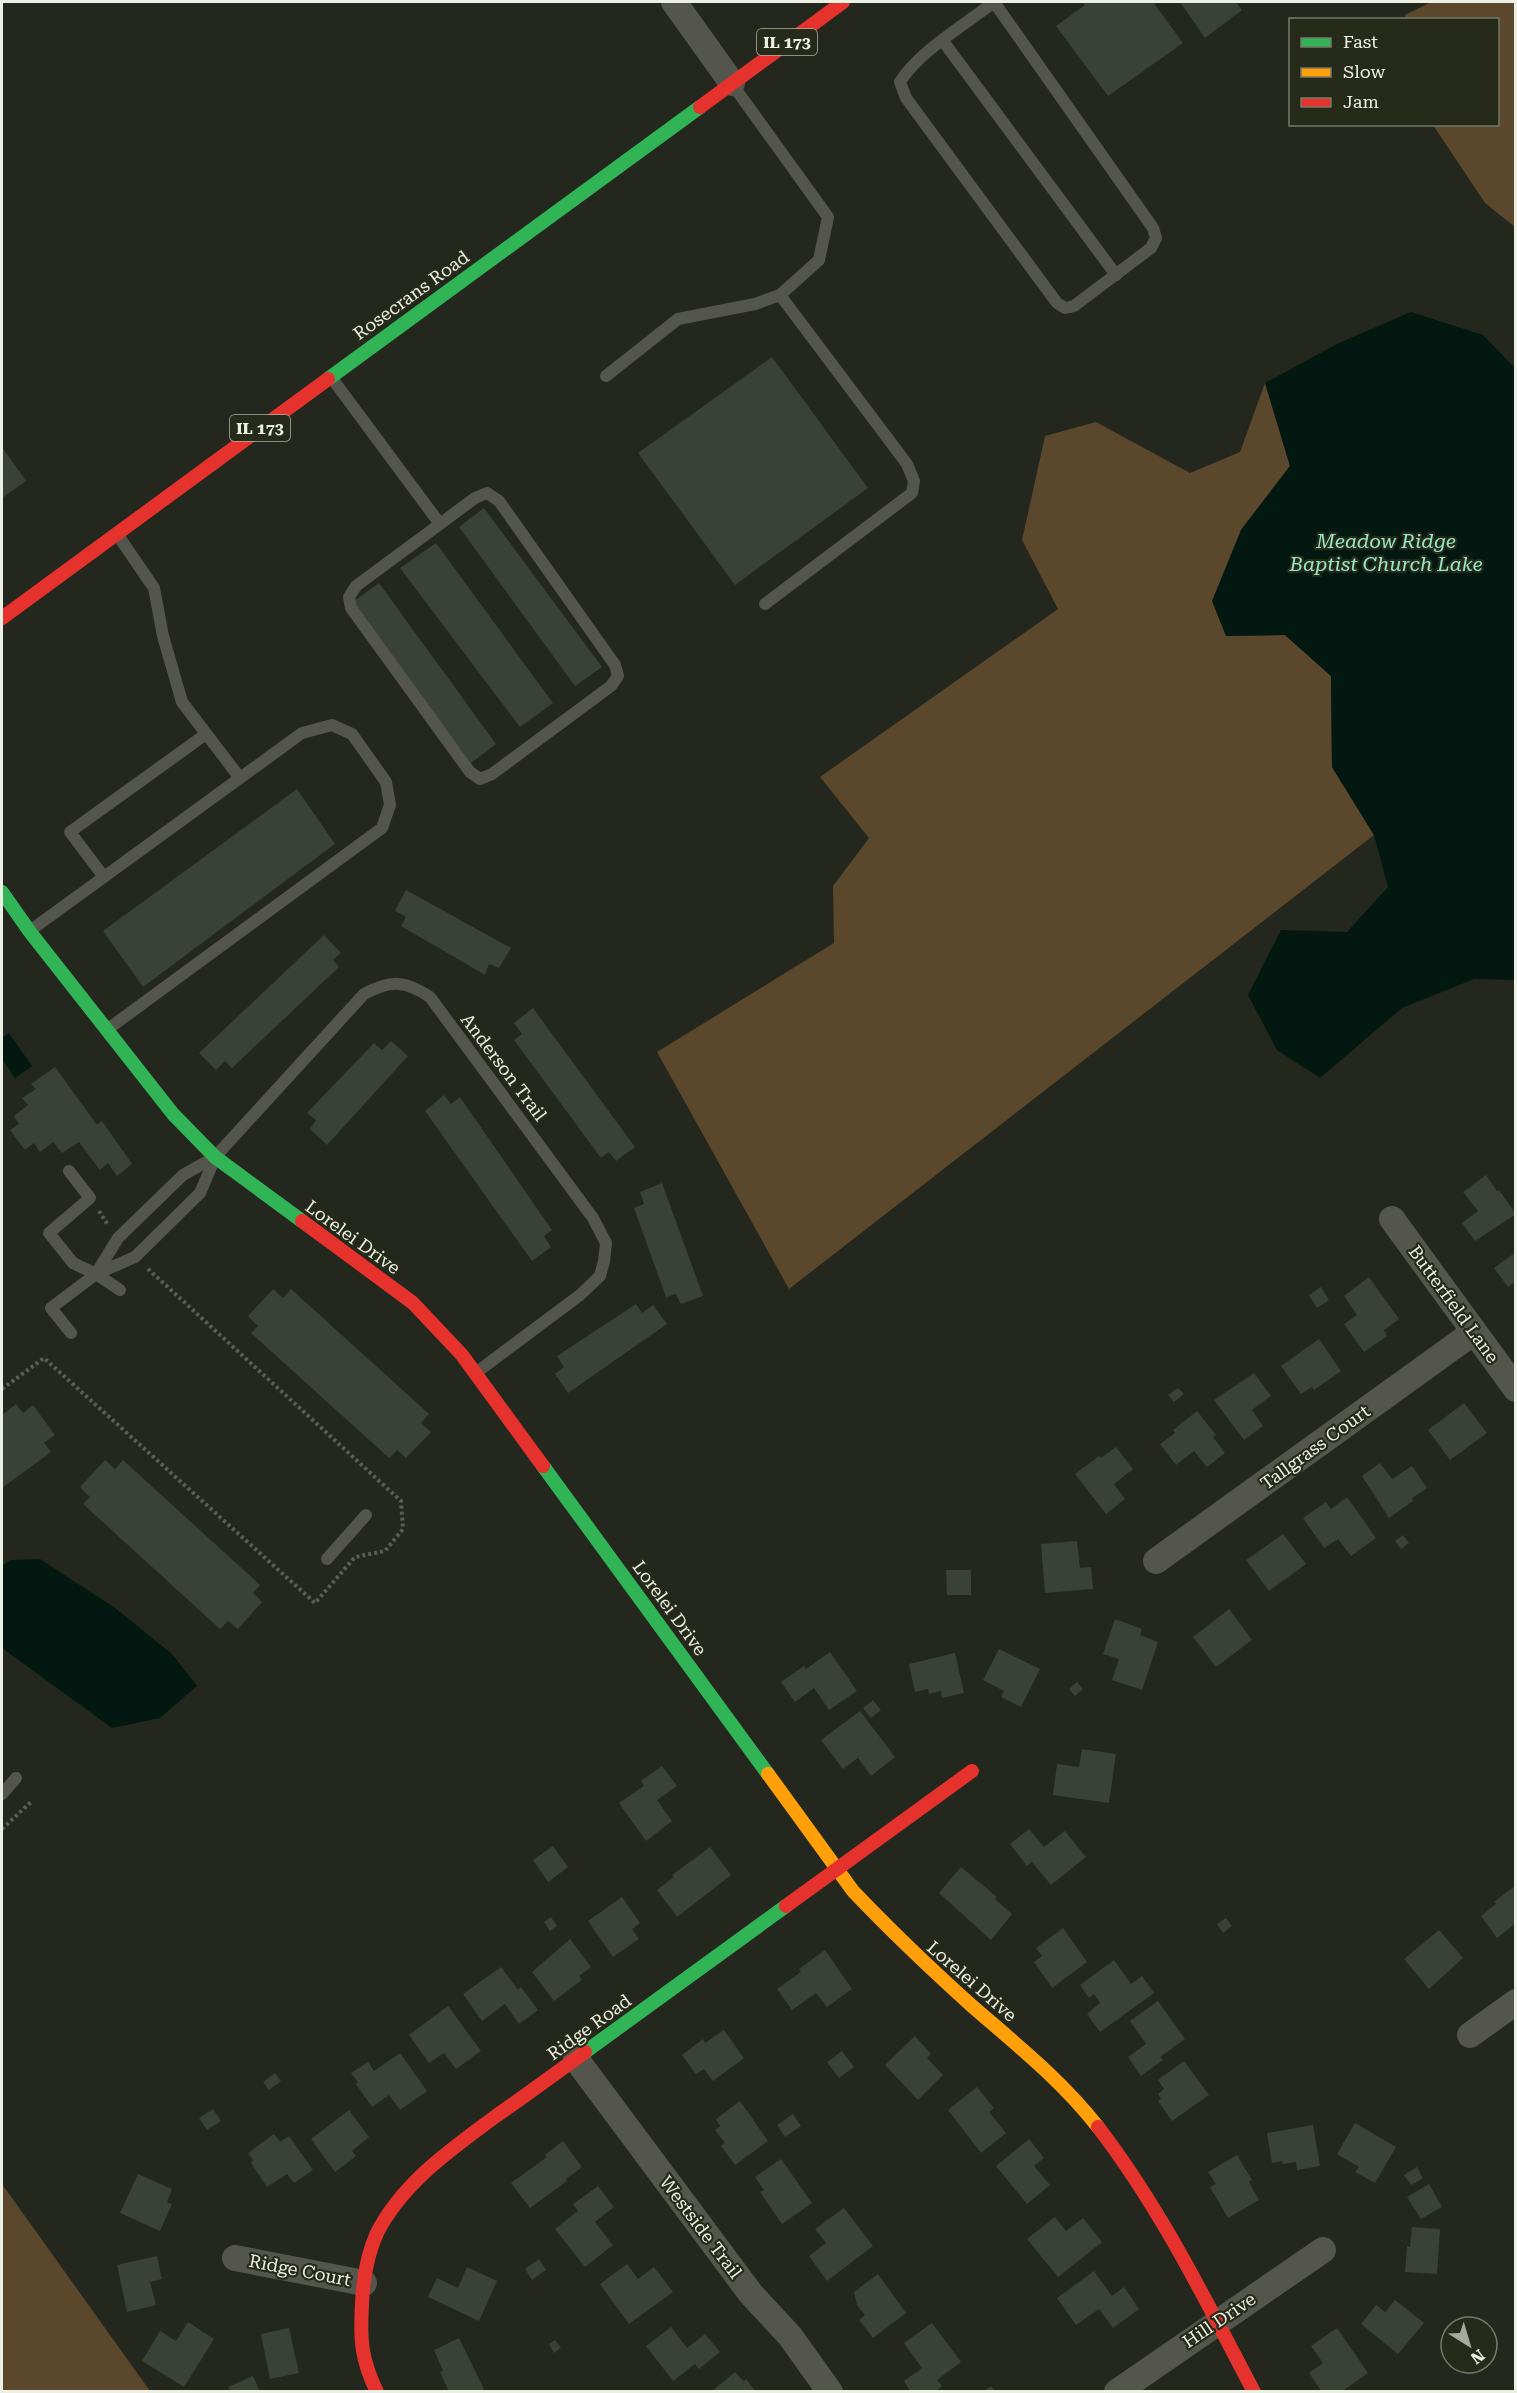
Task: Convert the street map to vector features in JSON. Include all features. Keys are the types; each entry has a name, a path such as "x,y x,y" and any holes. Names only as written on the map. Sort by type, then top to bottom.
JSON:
{"street":[{"path":"674,2 732,83"},
{"name":"Rosecrans Road","path":"2,618 843,2"},
{"name":"Lorelei Drive","path":"2,892 30,932 173,1114 215,1157 413,1303 462,1355 853,1891 890,1932 1055,2078 1101,2130 1145,2192 1254,2391"},
{"name":"Butterfield Lane","path":"1392,1220 1515,1389"},
{"name":"Tallgrass Court","path":"1156,1561 1474,1332"},
{"name":"Ridge Road","path":"376,2391 365,2365 361,2317 364,2272 376,2235 407,2188 442,2156 972,1771"},
{"path":"1470,2035 1515,2002"},
{"name":"Westside Trail","path":"576,2058 751,2294 790,2336 830,2391"},
{"name":"Hill Drive","path":"1117,2391 1323,2250"},
{"name":"Ridge Court","path":"235,2258 364,2283"}],"lane":[{"path":"994,2 1153,228 1156,238 1151,248 1074,306 1065,308 1057,303 906,98 900,82 909,67 994,2"},
{"path":"943,41 1116,275"},
{"path":"606,376 678,320 755,304 780,295 819,260 828,217 732,83"},
{"path":"765,604 912,493 914,481 907,464 780,295"},
{"path":"330,376 440,524"},
{"path":"487,493 499,501 615,665 618,676 602,693 492,774 480,779 470,772 365,628 351,608 349,597 356,586 440,524 475,498 487,493"},
{"path":"116,533 154,588 163,636 182,702 240,778"},
{"path":"30,932 302,733 332,725 352,734 386,782 390,805 382,828 107,1029"},
{"path":"104,877 70,832 206,734"},
{"name":"Anderson Trail","path":"215,1157 364,994 380,986 400,983 413,985 430,997 593,1218 606,1243 600,1276 580,1295 476,1372"},
{"path":"96,1274 118,1238 183,1175 215,1157"},
{"path":"71,1333 51,1308 96,1274 135,1257 200,1193 215,1157"},
{"path":"69,1171 90,1198 49,1233 74,1263 120,1290"},
{"path":"327,1558 366,1515"},
{"path":"2,1794 15,1778"}],"path":[{"path":"90,1198 118,1238"},
{"path":"2,1389 44,1358 315,1604 355,1557 385,1551 403,1529 401,1501 135,1257"},
{"path":"2,1829 31,1802"}],"shaded area":[{"path":"1431,2 1515,2 1515,227 1485,203 1434,126 1499,126 1499,18 1405,18 1405,15"},
{"path":"1265,383 1290,466 1241,530 1226,636 1285,635 1331,676 1332,767 1374,835 789,1289 657,1052 834,943 833,886 869,838 820,777 1058,609 1022,540 1045,436 1096,422 1190,473 1240,452"},
{"path":"2,2184 150,2391 2,2391"}],"water":[{"name":"Meadow Ridge Baptist Church Lake","path":"1411,312 1483,335 1515,368 1515,980 1474,979 1402,1008 1320,1078 1277,1050 1248,995 1281,930 1347,932 1388,887 1374,835 1332,767 1331,676 1285,635 1226,636 1212,601 1241,530 1290,466 1265,383 1339,343"},
{"path":"9,1033 32,1066 15,1078 2,1059 2,1038"},
{"path":"40,1559 115,1608 172,1654 197,1686 160,1718 112,1728 2,1648 2,1566 11,1560"}],"building":[{"path":"1082,2 1153,2 1183,43 1108,96 1056,26 1085,5"},
{"path":"1180,2 1236,2 1242,10 1205,38"},
{"path":"772,357 868,488 735,585 638,453"},
{"path":"2,447 26,481 2,498"},
{"path":"484,508 602,667 575,686 459,527"},
{"path":"436,543 553,703 520,727 400,568"},
{"path":"379,583 496,744 471,763 353,602"},
{"path":"297,789 335,844 143,987 103,931"},
{"path":"406,890 511,948 499,968 489,964 485,975 401,926 406,917 395,911"},
{"path":"324,935 341,953 333,960 339,967 232,1068 225,1061 216,1070 199,1053"},
{"path":"533,1008 635,1147 616,1161 609,1152 601,1158 514,1040 522,1034 514,1023"},
{"path":"391,1041 408,1056 327,1145 310,1129 316,1120 307,1113 374,1043 382,1050"},
{"path":"55,1067 97,1125 102,1121 132,1164 117,1176 108,1163 100,1170 79,1142 62,1153 53,1142 40,1152 34,1143 25,1150 10,1130 19,1124 14,1116 28,1105 22,1098 36,1089 31,1084"},
{"path":"444,1095 451,1104 460,1097 552,1230 544,1236 551,1247 532,1261 425,1111"},
{"path":"1486,1175 1516,1214 1475,1241 1462,1223 1478,1211 1463,1192"},
{"path":"662,1183 703,1296 681,1304 676,1294 666,1297 634,1208 644,1204 640,1192"},
{"path":"1516,1252 1516,1281 1508,1287 1494,1268"},
{"path":"1369,1277 1399,1319 1384,1330 1387,1336 1364,1352 1344,1324 1357,1315 1344,1296"},
{"path":"1321,1287 1329,1300 1317,1308 1309,1295"},
{"path":"273,1289 283,1298 291,1289 429,1414 421,1423 431,1432 406,1458 397,1450 389,1458 251,1333 258,1326 248,1316"},
{"path":"636,1304 642,1313 653,1305 667,1324 568,1393 555,1374 564,1367 557,1356"},
{"path":"1319,1339 1341,1371 1314,1390 1312,1387 1301,1394 1281,1366"},
{"path":"1254,1373 1271,1396 1252,1410 1263,1426 1244,1440 1214,1400"},
{"path":"1178,1388 1184,1394 1174,1402 1168,1395"},
{"path":"1464,1403 1487,1433 1450,1460 1428,1430"},
{"path":"16,1404 23,1413 33,1405 55,1435 44,1443 51,1452 2,1488 2,1415"},
{"path":"1197,1411 1216,1435 1213,1437 1225,1453 1207,1467 1194,1451 1176,1465 1160,1444"},
{"path":"1116,1447 1133,1469 1114,1484 1125,1499 1106,1514 1075,1474 1099,1456 1101,1458"},
{"path":"105,1460 115,1469 123,1460 260,1585 253,1593 262,1602 238,1629 228,1621 220,1629 83,1504 90,1497 80,1487"},
{"path":"1380,1463 1392,1479 1412,1466 1427,1488 1389,1518 1362,1476"},
{"path":"1347,1497 1376,1538 1351,1556 1338,1539 1324,1548 1303,1518 1326,1502 1331,1509"},
{"path":"1283,1534 1306,1564 1269,1591 1246,1560"},
{"path":"1403,1535 1409,1543 1401,1549 1395,1541"},
{"path":"1077,1541 1080,1568 1091,1567 1093,1589 1045,1593 1041,1544"},
{"path":"946,1570 971,1570 971,1595 947,1595"},
{"path":"1229,1609 1252,1640 1216,1667 1193,1637"},
{"path":"1115,1619 1142,1629 1140,1635 1158,1642 1142,1690 1112,1680 1119,1659 1103,1654"},
{"path":"999,1649 1040,1669 1021,1707 1001,1697 1004,1691 983,1680"},
{"path":"830,1652 857,1691 829,1710 814,1688 795,1702 781,1682 804,1666 806,1669"},
{"path":"955,1653 964,1693 942,1698 941,1691 929,1694 928,1689 915,1692 909,1664"},
{"path":"1077,1682 1083,1689 1075,1696 1069,1689"},
{"path":"873,1700 881,1710 871,1718 863,1708"},
{"path":"860,1711 895,1757 871,1776 858,1758 843,1769 821,1740"},
{"path":"1082,1749 1116,1754 1109,1803 1053,1795 1057,1764 1079,1767"},
{"path":"662,1766 677,1786 657,1800 672,1821 646,1841 619,1803 644,1786 641,1781"},
{"path":"1029,1829 1044,1847 1065,1831 1086,1857 1051,1885 1032,1862 1027,1866 1010,1844"},
{"path":"553,1846 568,1867 548,1882 533,1860"},
{"path":"710,1847 731,1875 677,1917 657,1890 674,1877 672,1875"},
{"path":"961,1867 997,1897 995,1899 1012,1914 991,1940 939,1893"},
{"path":"1516,1885 1516,1923 1497,1938 1481,1916 1496,1904 1494,1902"},
{"path":"622,1897 640,1923 632,1929 639,1939 613,1957 588,1921"},
{"path":"551,1917 557,1926 550,1931 544,1922"},
{"path":"1226,1918 1232,1926 1223,1933 1217,1924"},
{"path":"1063,1928 1087,1962 1052,1988 1034,1962 1042,1956 1036,1948"},
{"path":"1439,1930 1463,1958 1429,1989 1404,1959"},
{"path":"570,1939 591,1967 579,1976 582,1980 554,2001 532,1972"},
{"path":"825,1950 852,1989 827,2007 816,1993 792,2010 777,1989 801,1972 799,1969"},
{"path":"1114,1960 1131,1984 1142,1976 1154,1993 1100,2032 1087,2014 1100,2003 1094,1994 1089,1998 1080,1985"},
{"path":"501,1967 518,1990 521,1987 538,2010 519,2024 505,2004 482,2021 463,1994"},
{"path":"1158,2001 1185,2039 1160,2057 1163,2060 1141,2076 1128,2057 1146,2044 1130,2021"},
{"path":"448,2006 481,2051 456,2069 444,2053 429,2063 409,2035"},
{"path":"724,2030 744,2058 713,2081 704,2069 696,2074 682,2055 703,2039 705,2043"},
{"path":"915,2036 931,2054 927,2058 943,2075 918,2100 885,2065"},
{"path":"842,2051 854,2067 839,2078 827,2062"},
{"path":"400,2053 427,2091 400,2110 389,2095 372,2107 351,2073 368,2062 374,2071"},
{"path":"1184,2061 1209,2095 1172,2121 1158,2101 1161,2099 1158,2094 1164,2089 1158,2080"},
{"path":"275,2073 281,2081 269,2090 263,2082"},
{"path":"977,2087 994,2108 989,2112 1006,2133 981,2153 948,2110"},
{"path":"740,2101 768,2141 735,2165 721,2146 725,2143 715,2130 720,2126 716,2119"},
{"path":"213,2109 221,2121 207,2130 199,2118"},
{"path":"349,2110 369,2137 352,2151 356,2156 335,2172 311,2139"},
{"path":"793,2114 801,2126 785,2137 777,2125"},
{"path":"1355,2123 1396,2147 1375,2183 1355,2172 1359,2167 1337,2154"},
{"path":"1313,2125 1320,2166 1297,2170 1296,2162 1272,2163 1267,2133"},
{"path":"274,2134 280,2142 289,2136 313,2170 294,2183 287,2174 267,2187 251,2163 253,2160 248,2153"},
{"path":"1029,2139 1044,2158 1034,2166 1050,2185 1027,2204 996,2166"},
{"path":"563,2141 582,2167 530,2208 511,2183 547,2157 545,2155"},
{"path":"1237,2155 1252,2180 1249,2182 1259,2200 1228,2218 1210,2187 1216,2184 1208,2172"},
{"path":"781,2159 812,2203 782,2224 760,2192 764,2190 755,2177"},
{"path":"1417,2167 1423,2178 1411,2185 1404,2175"},
{"path":"138,2174 172,2189 167,2202 172,2204 160,2231 120,2213"},
{"path":"1429,2184 1442,2207 1421,2219 1407,2197"},
{"path":"598,2186 614,2207 595,2222 613,2245 585,2267 555,2229 578,2211 573,2204"},
{"path":"844,2208 873,2246 827,2281 809,2256 826,2243 815,2229"},
{"path":"1055,2217 1066,2231 1083,2218 1102,2242 1058,2277 1027,2239"},
{"path":"1412,2227 1440,2229 1437,2274 1405,2272 1407,2246 1410,2247"},
{"path":"157,2256 162,2279 150,2282 156,2305 127,2312 117,2265"},
{"path":"539,2259 546,2270 532,2280 525,2269"},
{"path":"627,2264 638,2279 654,2267 673,2292 629,2324 600,2284"},
{"path":"467,2267 497,2281 479,2321 428,2297 437,2278 458,2288"},
{"path":"1094,2271 1112,2296 1124,2287 1139,2309 1113,2328 1099,2309 1076,2325 1057,2298"},
{"path":"878,2274 906,2313 873,2338 859,2320 865,2315 857,2305 854,2292"},
{"path":"1395,2300 1424,2323 1398,2354 1361,2324 1376,2305 1385,2312"},
{"path":"188,2322 214,2339 184,2387 142,2361 160,2331 176,2341"},
{"path":"932,2323 961,2362 937,2380 942,2386 935,2392 911,2392 904,2381 922,2368 904,2343"},
{"path":"671,2327 687,2348 705,2334 720,2352 699,2369 695,2364 673,2381 646,2346"},
{"path":"289,2328 299,2373 270,2379 261,2334"},
{"path":"1337,2328 1368,2373 1341,2392 1322,2392 1309,2373 1323,2363 1311,2346"},
{"path":"459,2338 484,2389 477,2392 449,2392 440,2372 443,2371 434,2350"},
{"path":"555,2340 561,2348 554,2353 549,2344"},
{"path":"735,2372 743,2381 746,2379 756,2392 711,2392"},
{"path":"253,2376 260,2392 231,2392 228,2387"},
{"path":"991,2386 995,2392 983,2392"}],"traffic: fast":[{"path":"328,379 700,107"},
{"path":"2,892 30,932 173,1114 215,1157 302,1221"},
{"path":"543,1466 768,1774"},
{"path":"585,2052 786,1906"}],"traffic: slow":[{"path":"768,1774 853,1891 941,1978 1054,2078 1098,2127"}],"traffic: jam":[{"path":"700,107 843,2"},
{"path":"2,618 328,379"},
{"path":"302,1221 413,1303 462,1355 543,1466"},
{"path":"786,1906 972,1771"},
{"path":"377,2392 363,2349 361,2328 363,2295 371,2250 377,2233 388,2215 414,2182 446,2154 585,2052"},
{"path":"1098,2127 1121,2158 1162,2223 1254,2392"}]}
